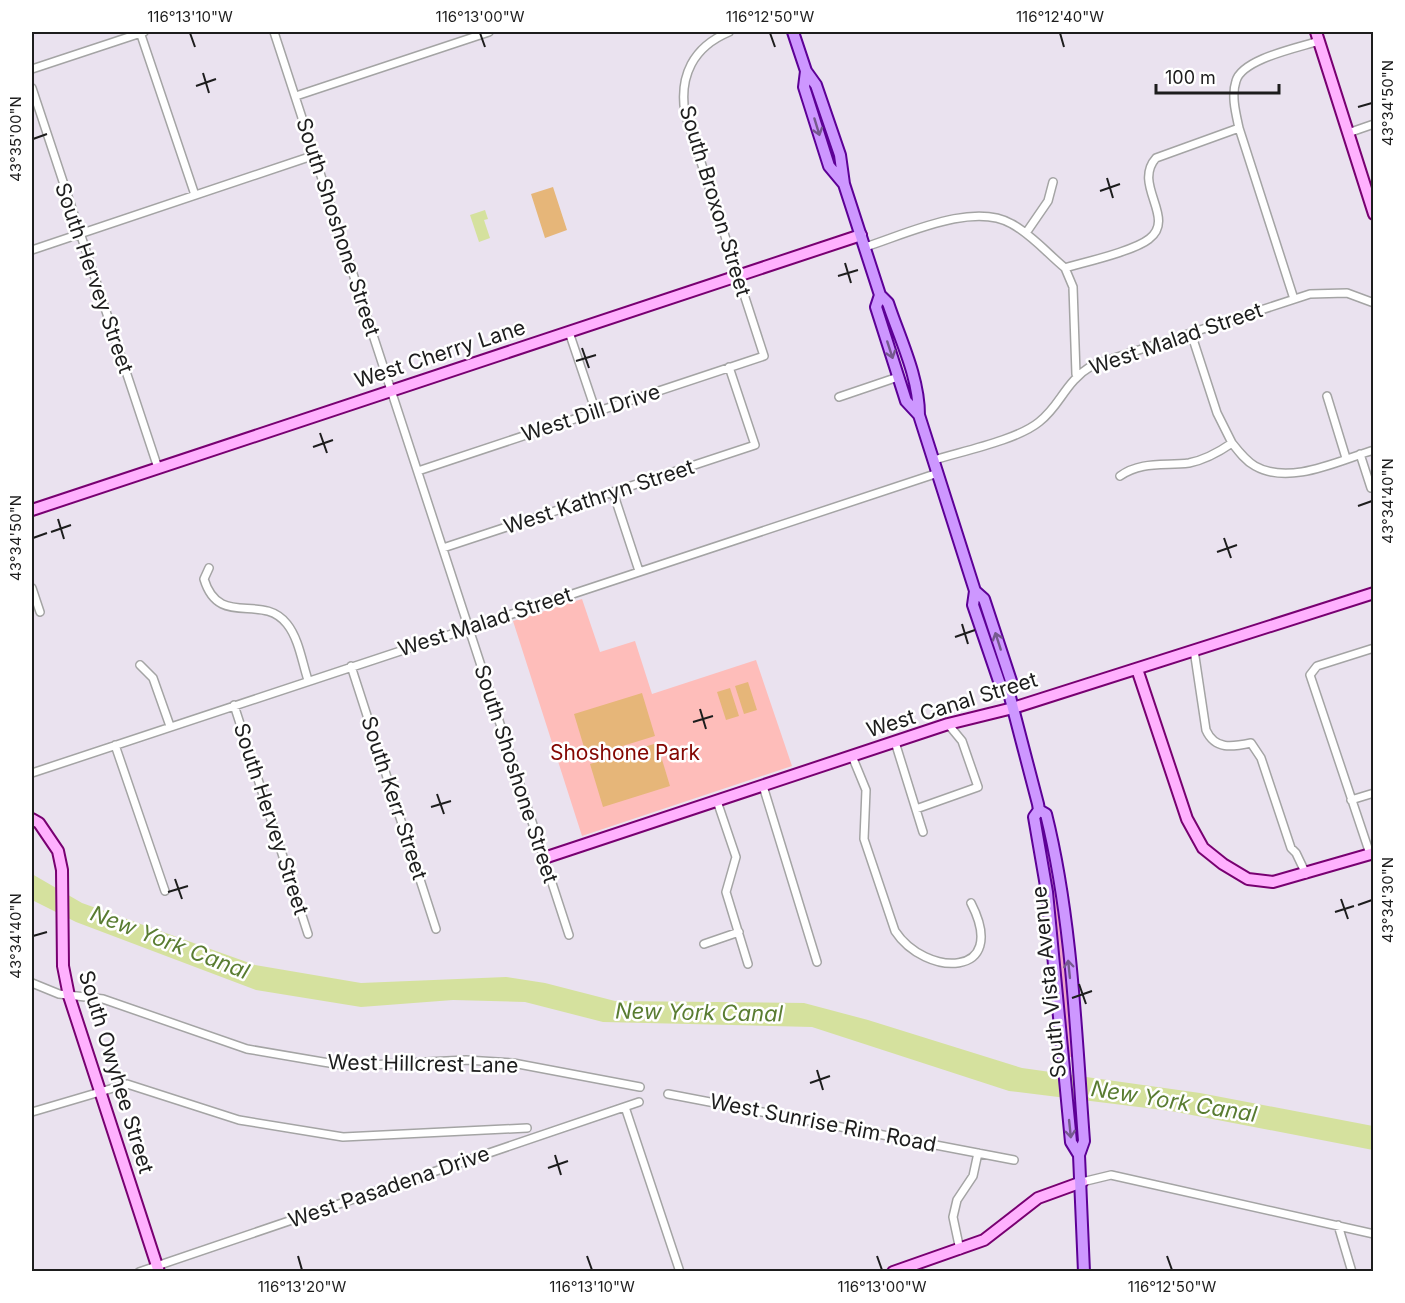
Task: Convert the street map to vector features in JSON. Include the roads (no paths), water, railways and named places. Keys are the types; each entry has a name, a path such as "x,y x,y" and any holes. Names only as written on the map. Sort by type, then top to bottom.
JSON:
{"main road":[{"name":"South Vista Avenue","path":"793,32 806,71 804,87 829,166 844,184 880,295 888,303 913,374 919,398 919,415 975,591 972,605 1002,690 1009,693 1039,810 1046,814 1057,866 1078,1070 1084,1141 1079,1155"},
{"name":"South Vista Avenue","path":"880,295 876,307 898,377 906,401 919,415"},
{"name":"South Vista Avenue","path":"1039,810 1034,817 1047,892 1066,1101 1071,1142 1079,1155 1082,1182 1084,1272"}],"street":[{"path":"32,69 142,32 195,195"},
{"name":"South Shoshone Street","path":"274,32 569,935"},
{"path":"296,96 489,32"},
{"name":"South Broxon Street","path":"729,32 702,48 688,67 684,81 684,113 764,356"},
{"path":"1294,299 1239,128 1234,87 1240,72 1253,63 1317,36 1374,214"},
{"name":"South Hervey Street","path":"32,88 158,468"},
{"path":"1348,133 1374,124"},
{"path":"1065,268 1147,241 1157,230 1159,217 1148,184 1149,166 1165,152 1239,128"},
{"path":"32,250 315,155"},
{"path":"1026,233 1048,201 1053,182"},
{"path":"865,247 954,218 972,216 999,218 1026,233 1065,268 1073,287 1076,374"},
{"name":"West Cherry Lane","path":"32,510 861,235"},
{"name":"West Malad Street","path":"934,460 1023,431 1039,422 1076,374 1093,364 1294,299 1336,292 1357,295 1374,303"},
{"path":"569,332 596,412"},
{"path":"1191,333 1217,413 1232,443 1256,467 1278,473 1300,472 1374,450"},
{"name":"West Dill Drive","path":"418,471 764,356"},
{"name":"West Kathryn Street","path":"443,548 755,445 729,367"},
{"path":"839,396 898,377"},
{"path":"1327,396 1346,458"},
{"path":"1120,476 1138,466 1191,462 1219,452 1232,443"},
{"path":"1360,454 1371,488"},
{"name":"West Malad Street","path":"32,773 938,473"},
{"path":"613,492 639,571"},
{"path":"209,568 204,579 208,592 220,604 229,608 268,611 287,624 293,634 308,680"},
{"path":"32,588 40,612"},
{"name":"West Canal Street","path":"544,858 948,724 1013,708 1374,593"},
{"path":"1137,669 1187,819 1203,848 1233,871 1248,879 1273,882 1372,853 1351,800 1311,680 1312,671 1317,666 1374,648"},
{"path":"1194,650 1206,730 1210,740 1219,745 1251,743 1260,758 1291,848 1296,853 1306,874"},
{"path":"140,665 153,678 170,726"},
{"name":"South Kerr Street","path":"351,666 436,929"},
{"name":"South Hervey Street","path":"234,705 308,934"},
{"path":"916,809 978,787 962,741 948,724"},
{"path":"895,742 923,832"},
{"path":"115,745 165,891"},
{"path":"852,756 866,790 864,839 895,931 902,942 912,950 949,964 968,962 977,953 980,942 979,918 971,903"},
{"path":"763,786 817,962"},
{"path":"1351,800 1374,793"},
{"path":"717,801 736,857 726,892 748,964"},
{"name":"South Owyhee Street","path":"32,819 39,823 58,851 62,890 63,966 69,996 158,1268"},
{"path":"704,944 739,932"},
{"name":"West Hillcrest Lane","path":"32,982 45,990 69,996 104,999 247,1049 349,1066 466,1060 513,1063 640,1087"},
{"path":"32,1112 127,1084 239,1120 343,1137 526,1128"},
{"name":"West Sunrise Rim Road","path":"668,1094 1014,1160"},
{"name":"West Pasadena Drive","path":"139,1272 158,1268 639,1102"},
{"path":"625,1107 680,1272"},
{"path":"960,1250 953,1217 957,1200 973,1176 978,1153"},
{"path":"893,1272 984,1240 1038,1198 1082,1182 1111,1175 1374,1234"},
{"path":"1338,1225 1352,1272"}],"water":[{"path":"485,210 488,219 484,220 490,238 479,242 470,215"},
{"name":"New York Canal","path":"32,874 82,903 255,965 361,983 506,977 545,983 615,1001 804,1003 868,1020 1022,1068 1200,1093 1373,1126 1373,1150 1171,1111 1009,1091 812,1027 603,1022 525,1002 453,1000 361,1007 256,990 76,922 32,900"}],"park label":[{"name":"Shoshone Park","path":"625,753"}]}
